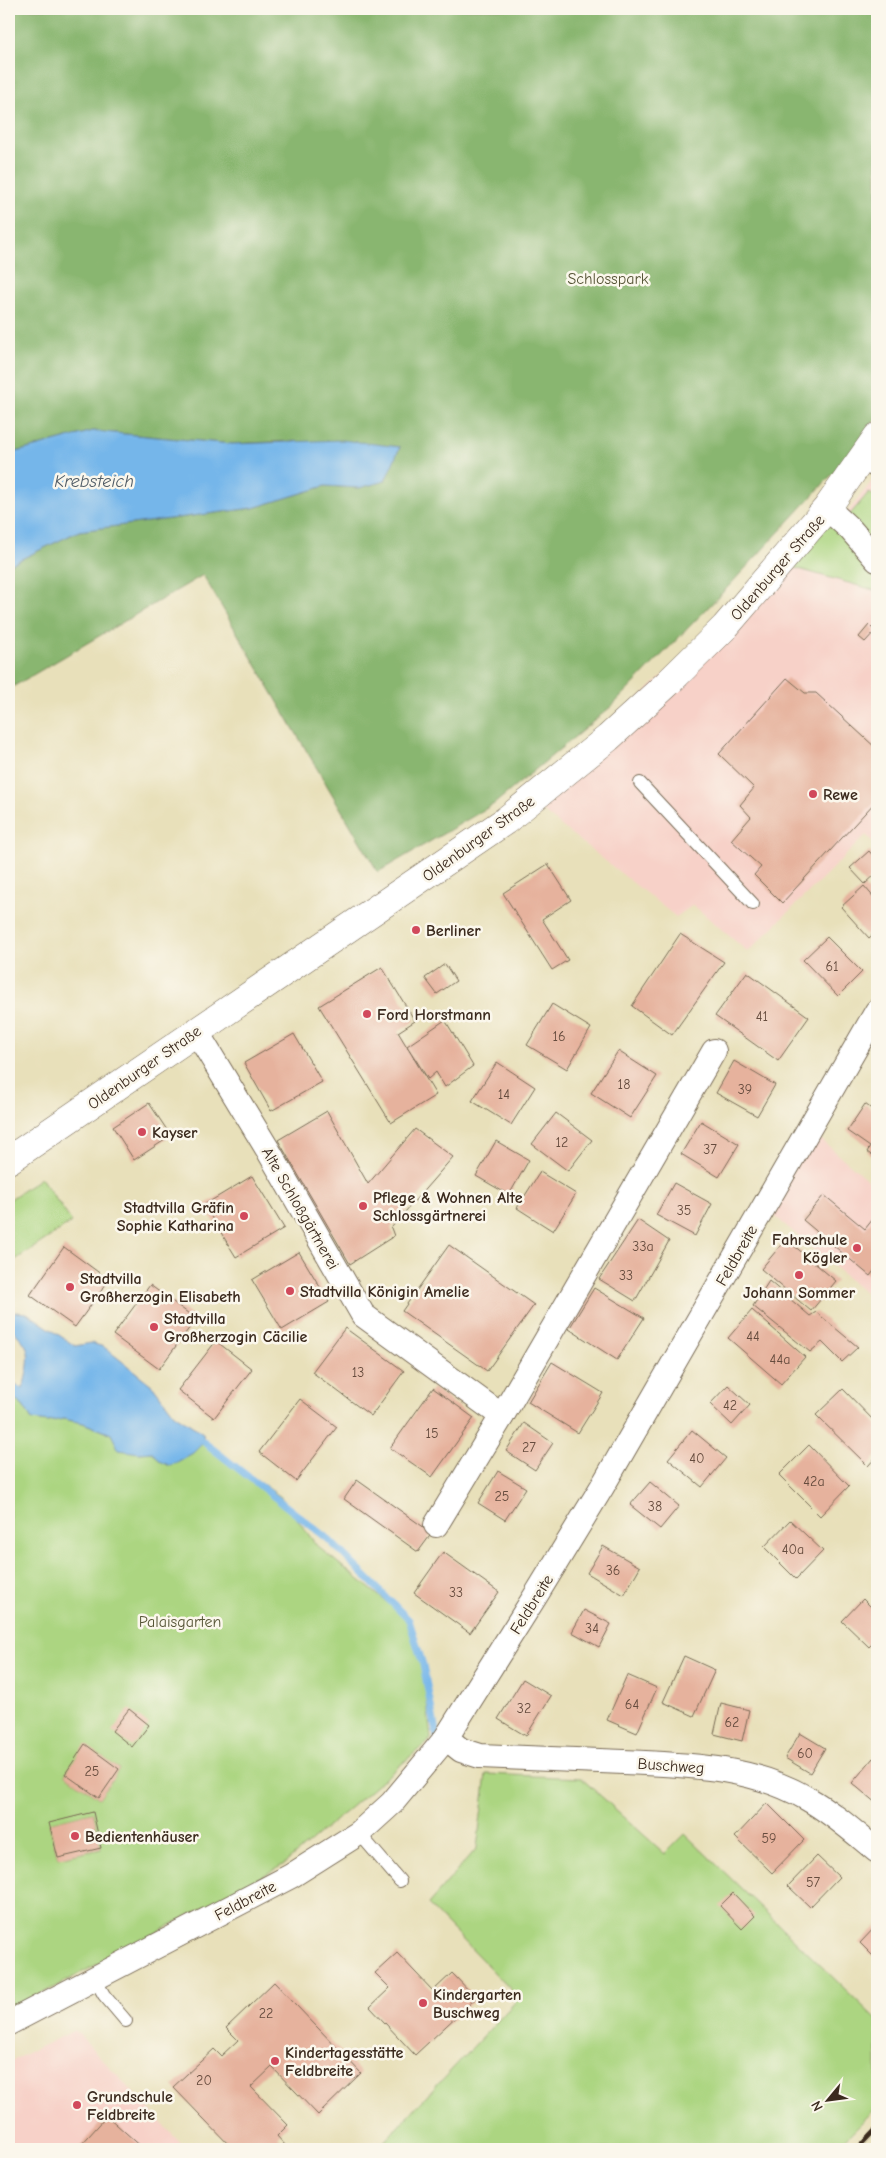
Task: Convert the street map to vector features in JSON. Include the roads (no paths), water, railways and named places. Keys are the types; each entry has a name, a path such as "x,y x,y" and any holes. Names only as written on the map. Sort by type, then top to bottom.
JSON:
{"street":[{"name":"Oldenburger Straße","path":"9,1160 506,821 608,738 725,627 827,508 869,467 877,437"},
{"path":"827,508 877,560"},
{"name":"Feldbreite","path":"9,2023 291,1876 359,1833 392,1803 446,1738 602,1487 877,1011"},
{"name":"Alte Schloßgärtnerei","path":"196,1031 268,1150 363,1315 502,1416"},
{"path":"436,1525 502,1416 714,1051"},
{"name":"Buschweg","path":"446,1738 461,1750 480,1756 692,1765 729,1770 772,1783 807,1798 877,1851"}],"lane":[{"path":"640,783 753,904"},
{"path":"359,1833 400,1881"},
{"path":"95,1979 104,1994 126,2021"}],"water":[{"name":"Krebsteich","path":"93,431 232,444 342,440 400,447 385,481 359,488 325,486 253,508 79,531 9,565 9,454"},
{"path":"15,1312 27,1313 75,1346 91,1343 104,1347 153,1386 174,1414 203,1433 204,1442 193,1453 170,1466 160,1461 153,1452 139,1453 119,1450 111,1434 83,1423 63,1419 48,1422 32,1420 23,1406 9,1395 14,1385 23,1388 28,1363 27,1348 10,1323 9,1318"}],"waterway":[{"path":"204,1442 328,1539 409,1620 423,1665 437,1737"}],"railway":[{"path":"857,2149 877,2128"}],"place":[{"name":"Rewe","path":"813,794"},
{"name":"Berliner","path":"416,930"},
{"name":"Ford Horstmann","path":"367,1014"},
{"name":"Kayser","path":"142,1132"},
{"name":"Pflege & Wohnen Alte Schlossgärtnerei","path":"363,1206"},
{"name":"Stadtvilla Gräfin Sophie Katharina","path":"244,1216"},
{"name":"Fahrschule Kögler","path":"857,1248"},
{"name":"Johann Sommer","path":"799,1275"},
{"name":"Stadtvilla Großherzogin Elisabeth","path":"70,1287"},
{"name":"Stadtvilla Königin Amelie","path":"290,1291"},
{"name":"Stadtvilla Großherzogin Cäcilie","path":"154,1327"},
{"name":"Bedientenhäuser","path":"75,1836"},
{"name":"Kindergarten Buschweg","path":"423,2003"},
{"name":"Kindertagesstätte Feldbreite","path":"275,2061"},
{"name":"Grundschule Feldbreite","path":"77,2105"}],"park label":[{"name":"Schlosspark","path":"608,278"},
{"name":"Palaisgarten","path":"180,1621"}]}
